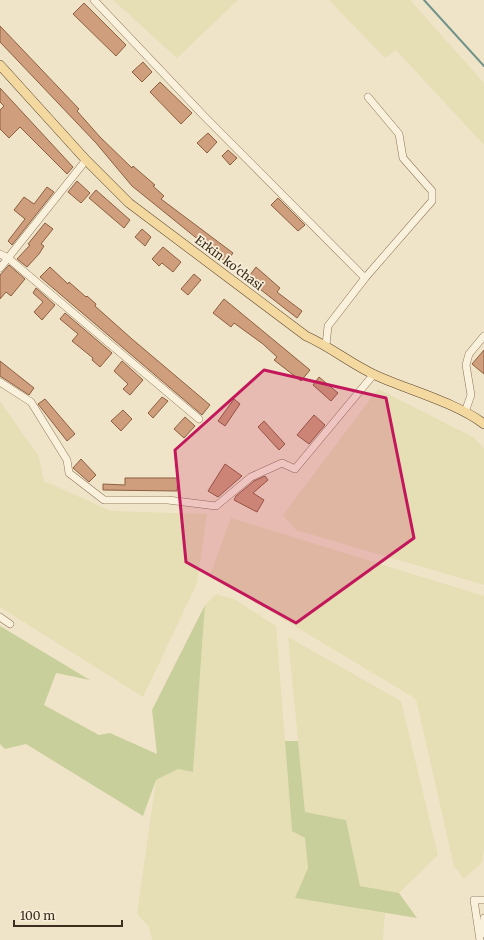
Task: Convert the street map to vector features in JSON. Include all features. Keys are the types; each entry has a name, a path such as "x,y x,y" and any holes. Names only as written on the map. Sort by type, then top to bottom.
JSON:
{"main road":[{"name":"Erkin ko'chasi","path":"0,65 86,160 129,203 306,336 326,345 374,374 465,412 484,424"}],"street":[{"path":"94,0 203,115 365,278"},
{"path":"326,345 328,326 365,278 432,201 432,191 403,158 399,134 368,97"},
{"path":"0,268 86,160"},
{"path":"0,254 8,258 199,419"},
{"path":"465,412 471,395 466,365 469,354 484,336"},
{"path":"0,382 31,402 67,460 69,473 104,500 168,500 216,506 251,477 282,463 295,469 374,374"},
{"path":"0,617 10,624"},
{"path":"481,940 474,900 484,900"},
{"path":"481,940 484,917"}],"highlighted area":[{"path":"264,370 386,398 414,538 296,623 186,562 175,450"}],"shaded area":[{"path":"113,0 238,0 177,58"},
{"path":"329,0 410,0 484,83 484,145 396,50 385,58"},
{"path":"378,389 473,437 484,448 484,585 296,530 283,515"},
{"path":"0,401 39,457 44,481 111,511 207,514 197,583 143,697 0,607"},
{"path":"231,518 484,596 484,848 482,862 464,879 454,866 416,699 210,575"},
{"path":"216,594 234,599 276,626 292,831 305,838 308,868 295,898 385,913 383,940 152,940 149,927 137,914 156,780 178,769 193,772 205,605"},
{"path":"288,637 401,701 438,855 399,893 360,886 346,820 305,812"}],"green space":[{"path":"205,605 193,772 178,769 156,780 143,816 26,744 5,749 0,744 0,626 90,680 56,673 44,705 99,735 110,733 157,754 152,710"},
{"path":"285,741 298,741 305,812 346,820 360,886 399,893 417,918 295,898 308,868 305,838 292,831"}],"building":[{"path":"84,3 126,45 116,56 73,14"},
{"path":"0,26 79,109 77,111 100,137 132,168 133,166 155,185 153,186 164,196 161,199 233,253 226,262 132,186 96,143 0,42"},
{"path":"143,62 152,72 142,82 132,72"},
{"path":"160,82 192,113 181,124 150,92"},
{"path":"0,88 73,167 67,174 20,127 9,138 0,129 0,110 4,106 0,102"},
{"path":"208,133 217,142 207,153 197,143"},
{"path":"228,150 237,158 230,165 222,156"},
{"path":"77,181 90,193 81,203 68,192"},
{"path":"47,187 54,192 12,245 8,241 25,219 14,210 24,197 34,204"},
{"path":"96,190 130,220 124,228 89,198"},
{"path":"278,198 305,225 298,231 271,205"},
{"path":"45,223 53,229 41,244 44,246 39,254 27,267 17,259 30,245 28,244"},
{"path":"142,229 151,237 145,246 135,237"},
{"path":"163,247 181,262 173,272 162,263 159,266 152,259"},
{"path":"9,265 25,279 11,296 6,292 0,299 0,275"},
{"path":"50,267 68,284 69,282 86,297 87,296 96,304 95,306 132,339 210,405 202,415 40,277"},
{"path":"256,267 280,288 277,292 302,311 297,318 247,279"},
{"path":"194,274 201,280 188,295 181,289"},
{"path":"36,288 55,305 42,320 34,312 43,302 33,293"},
{"path":"224,299 310,370 301,381 274,360 277,357 263,344 234,323 231,327 213,313"},
{"path":"65,313 112,353 100,367 92,360 93,358 72,341 78,334 60,319"},
{"path":"484,350 484,374 472,364"},
{"path":"0,361 34,388 29,395 0,376"},
{"path":"122,361 143,380 130,395 123,389 128,384 114,371"},
{"path":"319,377 338,393 331,401 313,385"},
{"path":"162,397 168,401 153,418 148,413"},
{"path":"45,399 75,434 67,441 38,404"},
{"path":"234,399 240,404 225,426 218,421"},
{"path":"123,410 132,419 121,431 111,421"},
{"path":"314,415 325,425 309,444 297,435"},
{"path":"185,417 195,426 184,438 174,429"},
{"path":"264,421 285,444 279,450 258,427"},
{"path":"81,459 96,475 89,482 73,468"},
{"path":"225,464 242,476 218,497 208,491"},
{"path":"265,476 268,480 253,493 264,500 257,512 234,500 236,496 254,481"},
{"path":"125,478 178,478 177,491 103,490 103,484 125,485"}],"waterway":[{"path":"424,0 484,66"}]}
